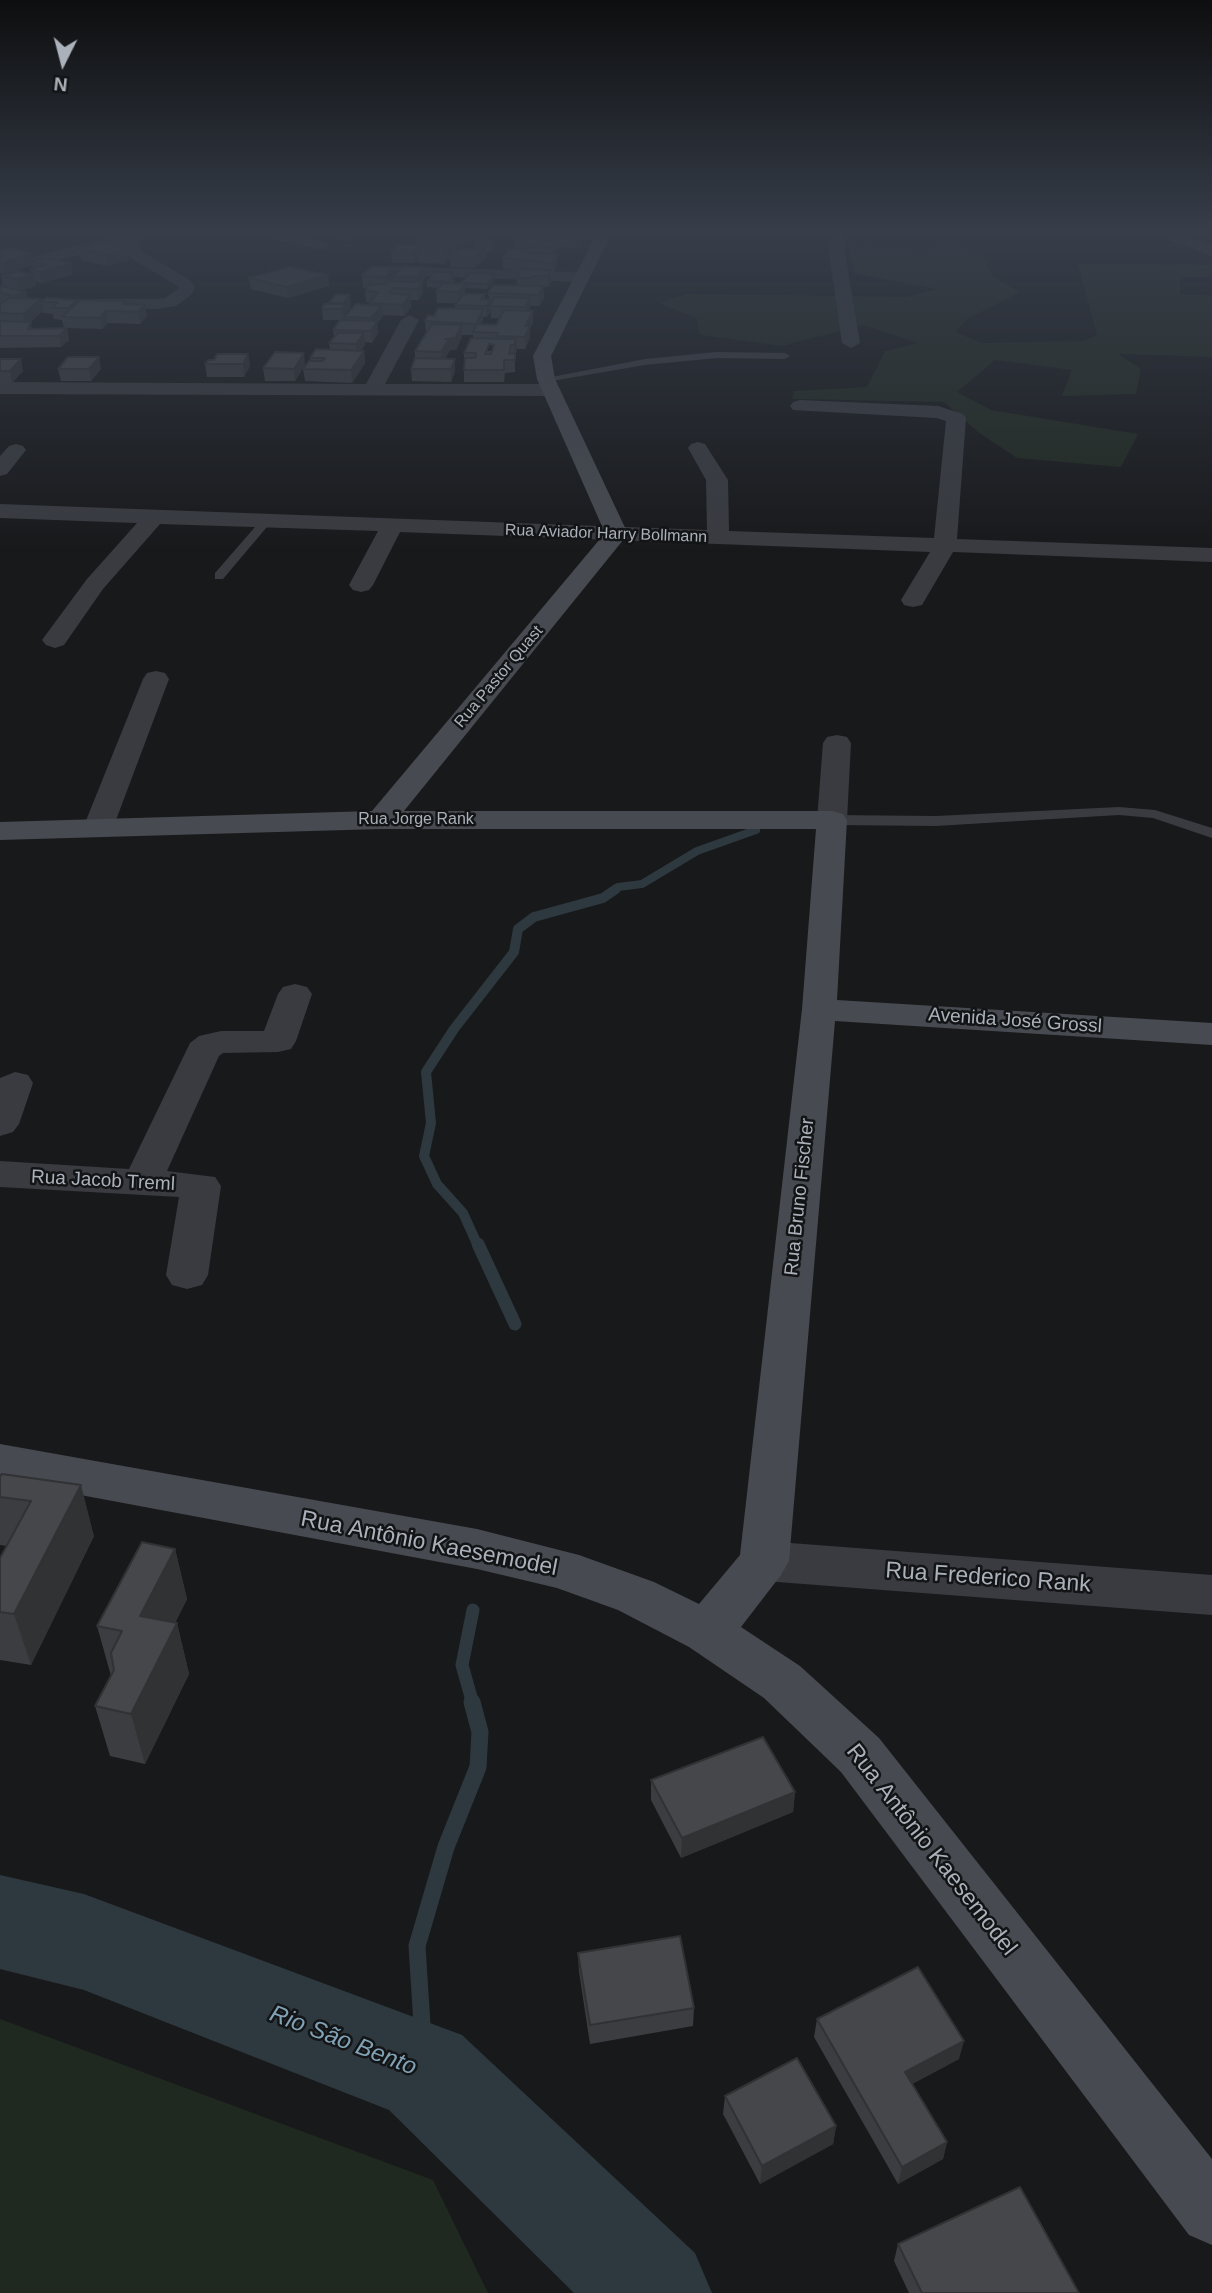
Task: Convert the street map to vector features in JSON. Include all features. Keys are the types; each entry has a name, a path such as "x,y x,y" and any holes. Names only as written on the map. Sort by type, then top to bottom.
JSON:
{"street":[{"path":"373,389 400,339"},
{"path":"549,339 542,356 548,384 617,534"},
{"path":"850,339 851,343"},
{"path":"0,388 373,389 548,384"},
{"path":"800,406 938,412 956,418 945,546 913,600"},
{"path":"698,448 717,480 718,538"},
{"path":"0,470 16,450"},
{"name":"Rua Aviador Harry Bollmann","path":"0,511 1212,555"},
{"path":"55,640 95,584 154,517"},
{"path":"361,585 392,526"},
{"name":"Rua Pastor Quast","path":"381,820 617,534"},
{"path":"98,828 156,679"},
{"name":"Rua Bruno Fischer","path":"764,1561 819,1009 837,743"},
{"name":"Rua Jorge Rank","path":"0,831 381,820 832,820"},
{"path":"142,1183 203,1051 212,1044 221,1042 278,1041 295,994"},
{"name":"Avenida José Grossl","path":"819,1009 1212,1034"},
{"path":"0,1124 15,1083"},
{"name":"Rua Jacob Treml","path":"0,1174 201,1186 187,1275"},
{"name":"Rua Antônio Kaesemodel","path":"0,1462 477,1549 562,1569 636,1596 707,1632 782,1682 860,1755 1212,2212"},
{"path":"707,1632 764,1561"},
{"name":"Rua Frederico Rank","path":"764,1561 1212,1595"}],"lane":[{"path":"548,384 645,362 718,355 785,356"},
{"path":"219,576 266,521"},
{"path":"832,820 936,821 1119,811 1155,814 1212,834"}],"shaded area":[{"path":"730,339 809,339 782,346"},
{"path":"906,339 972,339 982,343 1088,339 1212,339 1212,357 1118,354 1141,369 1136,394 1062,396 1072,370 995,360 957,392 991,410 1138,434 1121,467 1017,458 978,432 944,402 792,399 794,391 867,387 885,351 918,343"},
{"path":"0,2019 433,2180 488,2293 0,2293"}],"building":[{"path":"333,339 360,339 356,344 329,343"},
{"path":"423,339 449,339 441,352 415,351"},
{"path":"471,339 516,339 509,354 515,353 515,360 504,360 504,370 464,370 465,358 475,358 476,353 464,353","holes":["489,344 494,345 491,354 485,354"]},
{"path":"316,349 364,351 351,370 303,369 309,361 322,361 325,358 310,358"},
{"path":"275,352 304,353 294,369 263,368"},
{"path":"217,354 248,354 243,364 205,364 208,360 214,360"},
{"path":"68,357 99,357 89,369 58,369"},
{"path":"415,358 455,359 451,369 411,369"},
{"path":"0,359 21,359 10,371 0,371"},
{"path":"2,1474 81,1485 14,1614 0,1612 0,1558 31,1501 0,1497"},
{"path":"142,1542 175,1549 140,1616 177,1623 131,1714 95,1706 114,1670 111,1653 122,1631 97,1626"},
{"path":"763,1737 795,1792 682,1838 651,1780"},
{"path":"680,1936 694,2008 590,2025 578,1953"},
{"path":"918,1967 964,2041 905,2072 947,2142 902,2167 817,2019"},
{"path":"797,2058 836,2126 762,2166 725,2096"},
{"path":"1020,2187 1079,2293 922,2293 898,2244"}],"waterway":[{"path":"614,890 642,884 697,851 756,830"},
{"path":"478,1246 463,1213 437,1184 424,1156 431,1123 426,1072 454,1029 514,952 518,929 534,917 603,898 616,889"},
{"path":"478,1244 515,1324"},
{"path":"473,1610 462,1665 473,1704"},
{"path":"425,2072 417,1946 446,1847 478,1767 480,1732 472,1702"},
{"name":"Rio São Bento","path":"0,1922 84,1942 425,2072 655,2293"}]}
